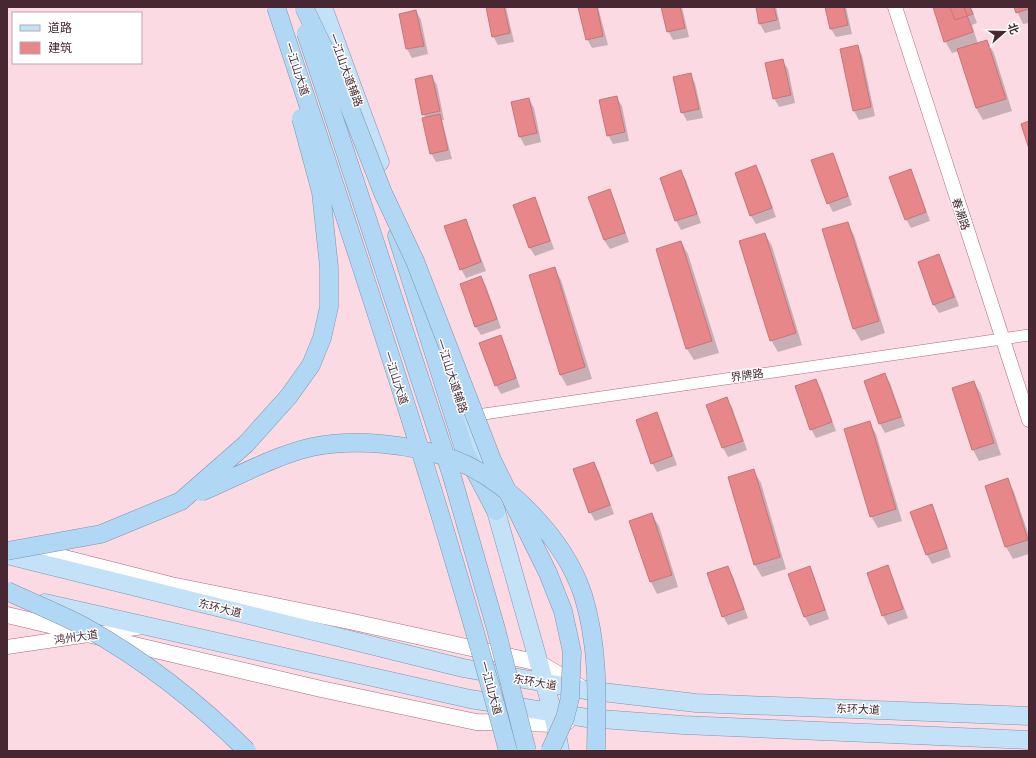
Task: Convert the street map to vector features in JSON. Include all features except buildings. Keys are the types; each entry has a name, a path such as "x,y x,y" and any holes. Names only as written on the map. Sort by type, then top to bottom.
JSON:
{"highway":[{"path":"181,501 246,444 289,396 311,365 322,338 329,307 329,267 321,192 272,7"},
{"name":"一江山大道","path":"276,7 428,477 477,635 508,751"},
{"name":"一江山大道","path":"297,7 451,473 496,629 527,751"},
{"path":"304,7 339,80 383,193 465,452 496,511"},
{"path":"383,193 416,261 492,460 548,573 567,625 573,665 570,698 565,718 550,751"},
{"path":"7,551 116,530 278,458 313,447 337,444 390,445 426,451 456,460 482,474 508,493 538,522 562,553 582,594 594,641 597,688 596,751"},
{"path":"7,591 84,627 130,655 201,707 247,751"}],"main road":[{"name":"一江山大道辅路","path":"323,7 387,180 466,416 496,511 555,718 560,751"},
{"path":"7,544 170,585 349,621 539,663 585,690"},
{"name":"东环大道","path":"7,555 463,668 545,684 696,703 1029,716"},
{"path":"7,594 146,627 555,718"},
{"path":"7,615 321,689 476,722 588,718 682,725 1029,740"}],"street":[{"name":"春潮路","path":"895,7 1001,339 1029,420"},
{"name":"界牌路","path":"466,416 1029,335"},
{"name":"鸿州大道","path":"7,647 146,627"}]}
